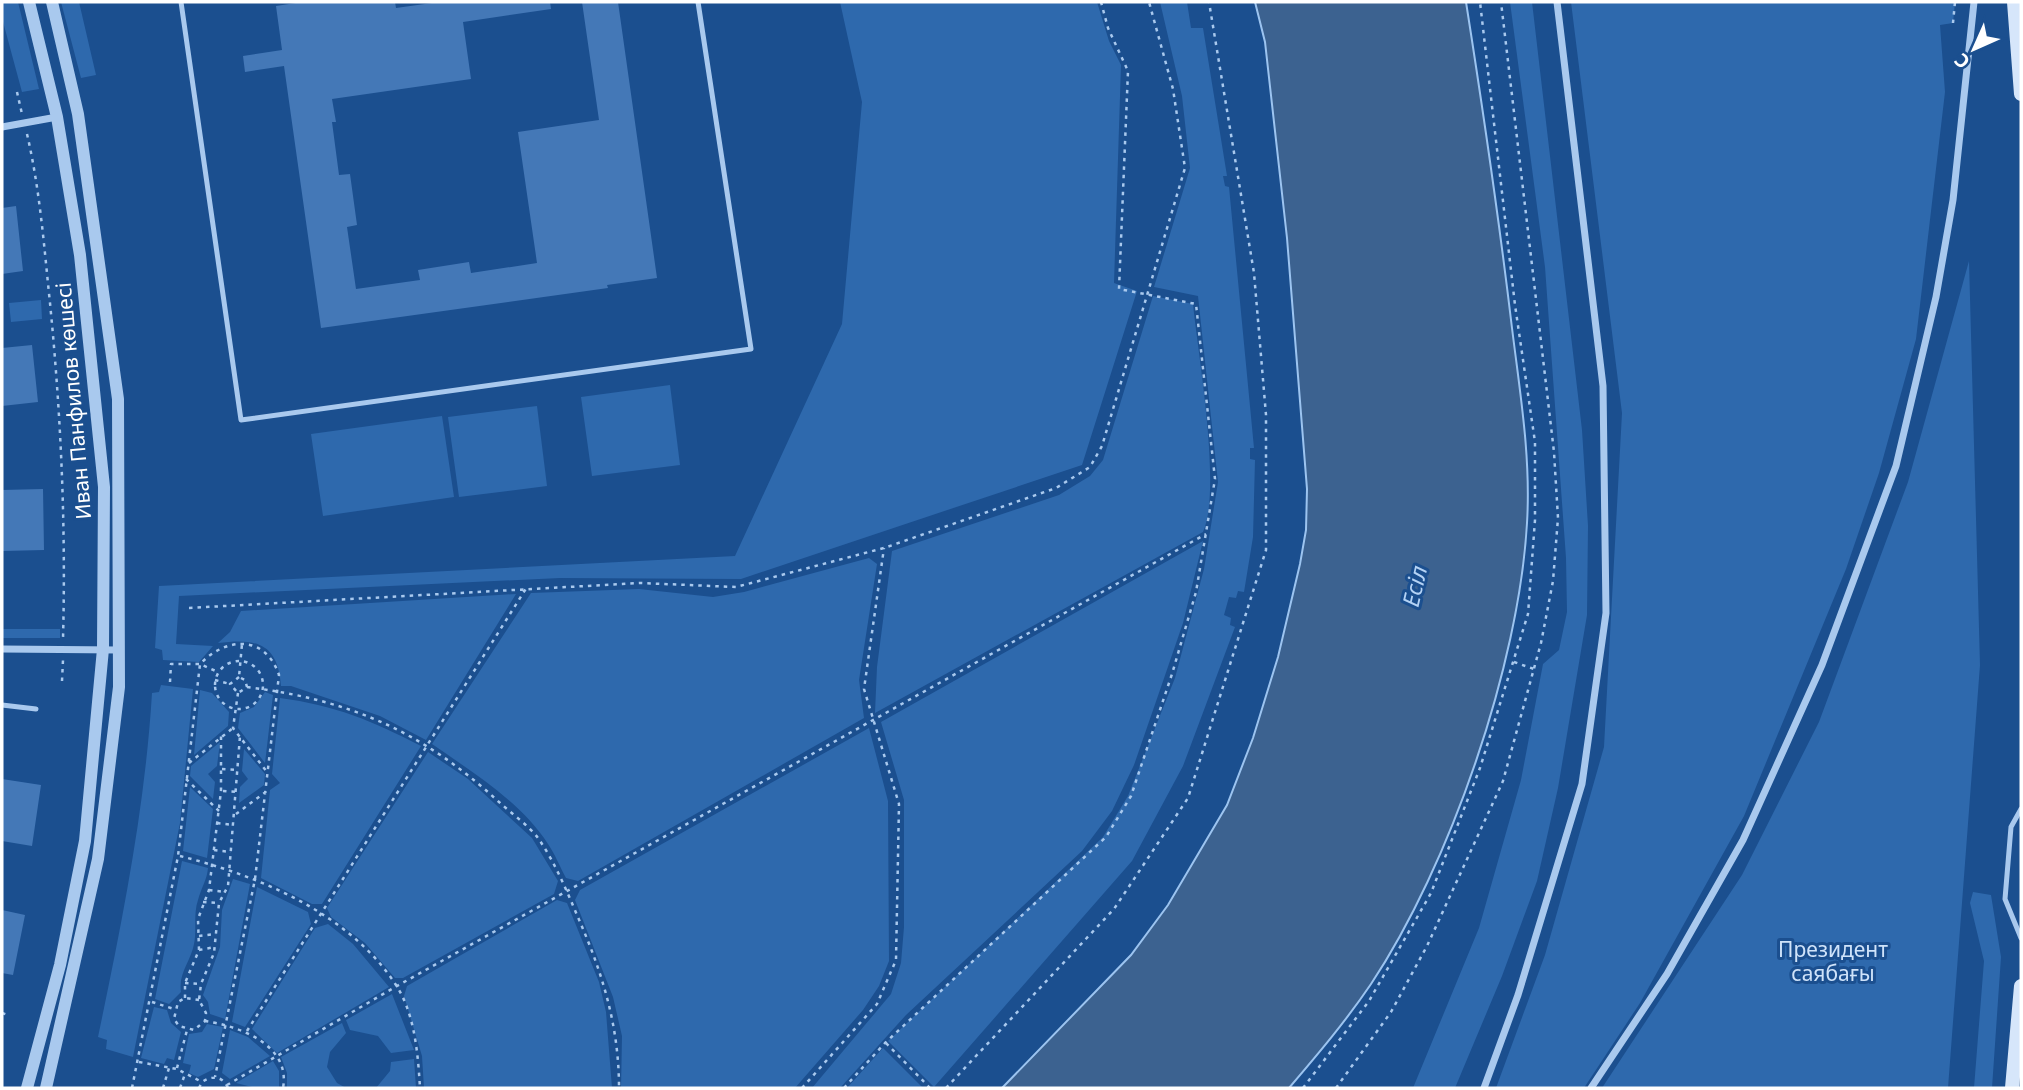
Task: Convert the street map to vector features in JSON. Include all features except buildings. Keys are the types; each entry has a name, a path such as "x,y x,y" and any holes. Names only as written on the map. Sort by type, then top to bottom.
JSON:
{"main road":[{"path":"2014,2 2018,21 2021,94"},
{"path":"2012,1088 2021,986"},
{"path":"2018,1088 2021,1065"}],"street":[{"name":"Иван Панфилов көшесі","path":"27,1088 60,965 85,841 103,649 104,487 80,255 57,117 29,2"},
{"name":"Иван Панфилов көшесі","path":"46,1088 98,859 119,687 118,399 78,114 52,2"},
{"path":"1484,1088 1518,995 1582,784 1606,613 1603,386 1557,2"},
{"path":"1591,1088 1667,974 1743,840 1822,665 1896,466 1936,297 1953,200 1974,2"},
{"path":"2,127 57,117"},
{"path":"2,649 118,650"}],"lane":[{"path":"181,2 241,420 751,349 698,2"},
{"path":"2,705 36,709"},
{"path":"2021,809 2011,827 2005,899 2021,938"}],"path":[{"path":"844,1088 885,1043 1106,837 1131,796 1196,592 1215,479 1196,304 1118,289 1128,71 1108,28 1101,2"},
{"path":"189,608 527,587 640,583 736,587 884,548 1056,488 1090,467 1102,446 1185,168 1172,89 1149,2"},
{"path":"946,1088 1114,909 1188,798 1266,550 1266,415 1254,273 1209,2"},
{"path":"1303,1088 1369,1001 1431,893 1480,768 1528,614 1535,520 1535,443 1515,305 1480,2"},
{"path":"1335,1088 1391,1012 1427,946 1503,781 1534,669 1553,581 1558,518 1555,466 1501,2"},
{"path":"1953,23 1955,2"},
{"path":"17,92 39,187 54,346 66,541 62,681"},
{"path":"215,1077 227,1086 397,986 1206,534"},
{"path":"802,1088 877,1004 896,960 899,804 864,689 884,548"},
{"path":"247,1031 527,587"},
{"path":"230,684 239,677 242,644"},
{"path":"132,1088 152,1002 178,856 200,664 223,645 242,644 255,646 275,664 279,675 275,690 267,791 256,879 215,1077"},
{"path":"241,660 258,670 262,689 258,700 248,707 236,709 219,698 215,680 218,672 224,666 241,660"},
{"path":"1514,662 1534,669"},
{"path":"170,682 171,664 200,664 218,672"},
{"path":"239,677 245,680 247,687"},
{"path":"188,764 233,728 238,693 230,684 215,680"},
{"path":"238,693 247,687 312,696 400,729 473,778 537,837 567,892 604,979 619,1052 619,1088"},
{"path":"233,728 268,773"},
{"path":"221,736 219,812 209,890 198,919 199,950 185,983 185,998 174,1009 174,1018 187,1030 194,1030 205,1021 206,1013 199,1000 201,984 215,947 219,904 225,892 229,870 240,736"},
{"path":"222,769 239,770"},
{"path":"186,779 219,812"},
{"path":"221,791 237,792"},
{"path":"235,814 267,791"},
{"path":"217,823 234,825"},
{"path":"214,850 231,852"},
{"path":"178,856 256,879 319,915 361,945 397,986 409,1016 418,1054 420,1088"},
{"path":"209,890 225,892"},
{"path":"203,902 219,904"},
{"path":"200,936 216,934"},
{"path":"199,950 215,947"},
{"path":"185,983 201,984"},
{"path":"185,998 199,1000"},
{"path":"152,1002 174,1009"},
{"path":"2,1013 8,1015"},
{"path":"205,1021 228,1024 247,1031 276,1057 282,1070 283,1088"},
{"path":"177,1069 187,1030"},
{"path":"885,1043 930,1088"},
{"path":"138,1062 177,1069 202,1082"},
{"path":"163,1088 169,1067"},
{"path":"181,1088 186,1073"},
{"path":"199,1088 202,1082 215,1077"}],"green space":[{"path":"2,2 18,2 39,89 22,92 2,18"},
{"path":"61,2 79,2 96,75 81,78"},
{"path":"840,2 1097,2 1109,41 1121,65 1114,283 1137,291 1082,465 741,579 560,578 179,596 176,644 213,646 199,662 163,660 162,650 155,648 159,586 735,556 842,324 862,102"},
{"path":"1160,2 1187,2 1191,28 1203,28 1227,176 1223,176 1225,186 1229,187 1254,448 1250,448 1250,459 1255,460 1253,537 1244,592 1238,591 1236,598 1229,597 1224,615 1231,618 1230,625 1235,627 1183,766 1132,861 934,1087 888,1041 1103,837 1128,796 1175,678 1204,569 1218,482 1198,296 1154,287 1190,168 1182,96"},
{"path":"1510,2 1532,2 1582,430 1588,526 1587,615 1558,788 1537,881 1502,976 1455,1088 1413,1088 1479,928 1521,780 1543,664 1559,650 1567,612 1566,558 1545,267"},
{"path":"1571,2 1955,2 1953,23 1940,25 1945,92 1916,339 1879,473 1846,569 1744,816 1640,1003 1584,1088 1496,1088 1545,955 1604,747 1622,413"},
{"name":"Президент саябағы","path":"1969,261 1980,665 1948,1088 1602,1088 1742,875 1819,722 1908,482"},
{"path":"1153,296 1193,304 1210,454 1208,512 1203,532 875,713 877,667 892,551 1059,495 1090,476 1103,460"},
{"path":"41,300 42,319 11,322 9,303"},
{"path":"670,385 680,465 592,476 581,397"},
{"path":"537,406 547,486 459,497 448,417"},
{"path":"442,416 454,497 323,516 311,434"},
{"path":"1203,541 1183,623 1134,765 1112,811 1082,851 906,1015 840,1088 812,1088 891,994 901,963 904,927 904,800 881,722"},
{"path":"869,558 877,564 859,680 864,718 578,881 566,878 551,848 510,801 432,744 531,593 639,589 713,597 744,592"},
{"path":"516,594 426,740 380,716 291,686 281,686 275,660 263,646 243,642 218,643 230,632 241,611"},
{"path":"2,629 60,629 60,638 2,638"},
{"path":"161,685 193,689 180,823 133,1057 106,1049 107,1040 98,1037 138,822 152,693 159,692"},
{"path":"200,690 212,693 229,712 228,726 194,755"},
{"path":"265,692 273,695 265,763 238,728 240,713 254,707"},
{"path":"280,698 353,715 421,746 322,904 312,904 261,878 270,790 280,783 272,774"},
{"path":"869,728 888,801 889,961 879,986 863,1010 795,1088 621,1088 622,1036 613,997 575,900 580,890"},
{"path":"220,742 217,766 208,774 215,782 213,799 190,776 191,766"},
{"path":"244,749 265,774 264,785 239,803 240,787 248,779 242,771"},
{"path":"428,752 468,779 532,838 558,881 554,894 403,978 395,978 365,943 331,917 327,908"},
{"path":"190,787 213,809 207,858 183,851"},
{"path":"182,861 208,868 199,896 194,944 181,979 181,992 169,1004 155,999"},
{"path":"233,879 250,884 225,1019 210,1014 208,1002 203,995 220,947 222,910"},
{"path":"257,887 308,912 311,924 245,1027 232,1022"},
{"path":"1973,892 1991,895 2001,957 1992,1088 1974,1088 1984,961 1970,903"},
{"path":"557,900 567,903 599,982 606,1012 612,1088 424,1088 422,1056 404,996 407,986"},
{"path":"328,924 353,944 389,987 277,1053 252,1029 315,928"},
{"path":"392,994 414,1050 391,1053 378,1036 350,1030 346,1020"},
{"path":"154,1007 167,1010 171,1023 181,1032 174,1060 167,1058 164,1064 141,1058"},
{"path":"342,1023 346,1033 330,1052 327,1067 337,1083 346,1088 287,1088 287,1073 281,1057"},
{"path":"207,1024 223,1027 214,1069 198,1077 189,1073 191,1065 183,1063 189,1034 202,1032"},
{"path":"230,1030 248,1037 270,1056 230,1079 222,1073"},
{"path":"883,1048 923,1088 847,1088"},
{"path":"414,1059 416,1088 376,1088 390,1071 391,1062"},
{"path":"273,1061 279,1071 279,1088 256,1088 236,1083"}],"water":[{"name":"Есіл","path":"1255,2 1466,2 1502,246 1526,449 1527,523 1521,579 1510,638 1476,762 1428,882 1371,984 1289,1088 1002,1088 1131,955 1168,905 1227,805 1253,738 1278,657 1300,564 1306,530 1307,489 1287,238 1265,42"}]}
